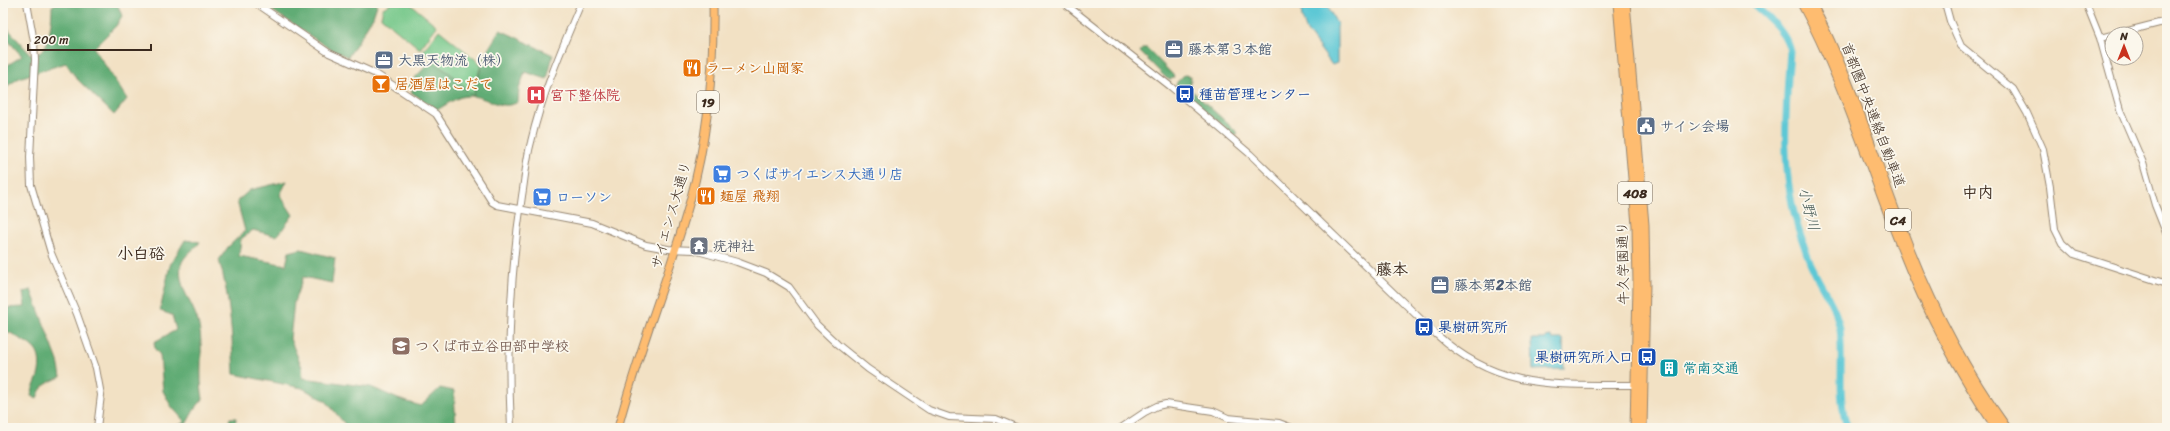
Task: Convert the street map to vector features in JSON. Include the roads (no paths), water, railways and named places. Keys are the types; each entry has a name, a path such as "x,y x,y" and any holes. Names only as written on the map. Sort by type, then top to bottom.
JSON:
{"highway":[{"name":"牛久学園通り","path":"1618,3 1637,225 1639,385 1642,428"},
{"name":"牛久学園通り","path":"1625,3 1644,225 1645,284 1635,428"},
{"name":"首都圏中央連絡自動車道","path":"1802,3 1836,73 1897,236 1924,301 1949,350 1997,428"},
{"name":"首都圏中央連絡自動車道","path":"1811,3 1841,65 1903,234 1934,306 1976,383 2006,428"}],"main road":[{"name":"サイエンス大通り","path":"618,428 676,249 694,185 705,127 712,65 713,3"}],"street":[{"path":"27,3 35,55 30,156 31,185 51,253 77,314 96,368 101,395 97,428"},
{"path":"256,3 329,53 376,74 436,114 492,202 592,223 646,245 694,250 737,262 766,273 789,287 817,325 837,344 868,369 929,410 949,417 996,419 1018,428"},
{"path":"511,428 508,334 520,209 533,134 549,79 581,3"},
{"path":"1064,3 1170,86 1250,154 1436,334 1460,354 1497,373 1537,383 1639,385"},
{"path":"1945,3 1950,21 1961,46 2013,89 2024,107 2043,149 2050,187 2055,229 2062,243 2074,254 2167,284"},
{"path":"2086,3 2100,38 2120,110 2142,163 2155,205 2167,235"},
{"path":"2144,27 2167,21"},
{"path":"2100,38 2104,37"},
{"path":"1121,428 1151,409 1166,404 1207,410 1228,418 1279,423 1292,428"}],"water":[{"path":"1301,3 1328,3 1329,9 1337,24 1337,63 1332,65 1307,31 1302,18"},
{"path":"1551,336 1552,339 1563,339 1564,369 1533,370 1532,339 1545,339 1546,337"}],"waterway":[{"name":"小野川","path":"1752,3 1780,30 1788,43 1790,51 1786,122 1787,168 1790,191 1794,214 1808,257 1832,305 1840,329 1841,392 1844,416 1848,428"}],"place":[{"name":"藤本第３本館","path":"1174,49"},
{"name":"大黒天物流（株）","path":"384,60"},
{"name":"ラーメン山岡家","path":"692,68"},
{"name":"居酒屋はこだて","path":"381,84"},
{"name":"種苗管理センター","path":"1185,94"},
{"name":"宮下整体院","path":"536,95"},
{"name":"サイン会場","path":"1646,126"},
{"name":"つくばサイエンス大通り店","path":"722,174"},
{"name":"麺屋 飛翔","path":"706,196"},
{"name":"ローソン","path":"542,197"},
{"name":"疣神社","path":"699,246"},
{"name":"藤本第2本館","path":"1440,285"},
{"name":"果樹研究所","path":"1424,327"},
{"name":"つくば市立谷田部中学校","path":"401,346"},
{"name":"果樹研究所入口","path":"1647,357"},
{"name":"常南交通","path":"1669,368"}],"district":[{"name":"中内","path":"1978,192"},
{"name":"小白硲","path":"141,253"},
{"name":"藤本","path":"1392,269"}]}
